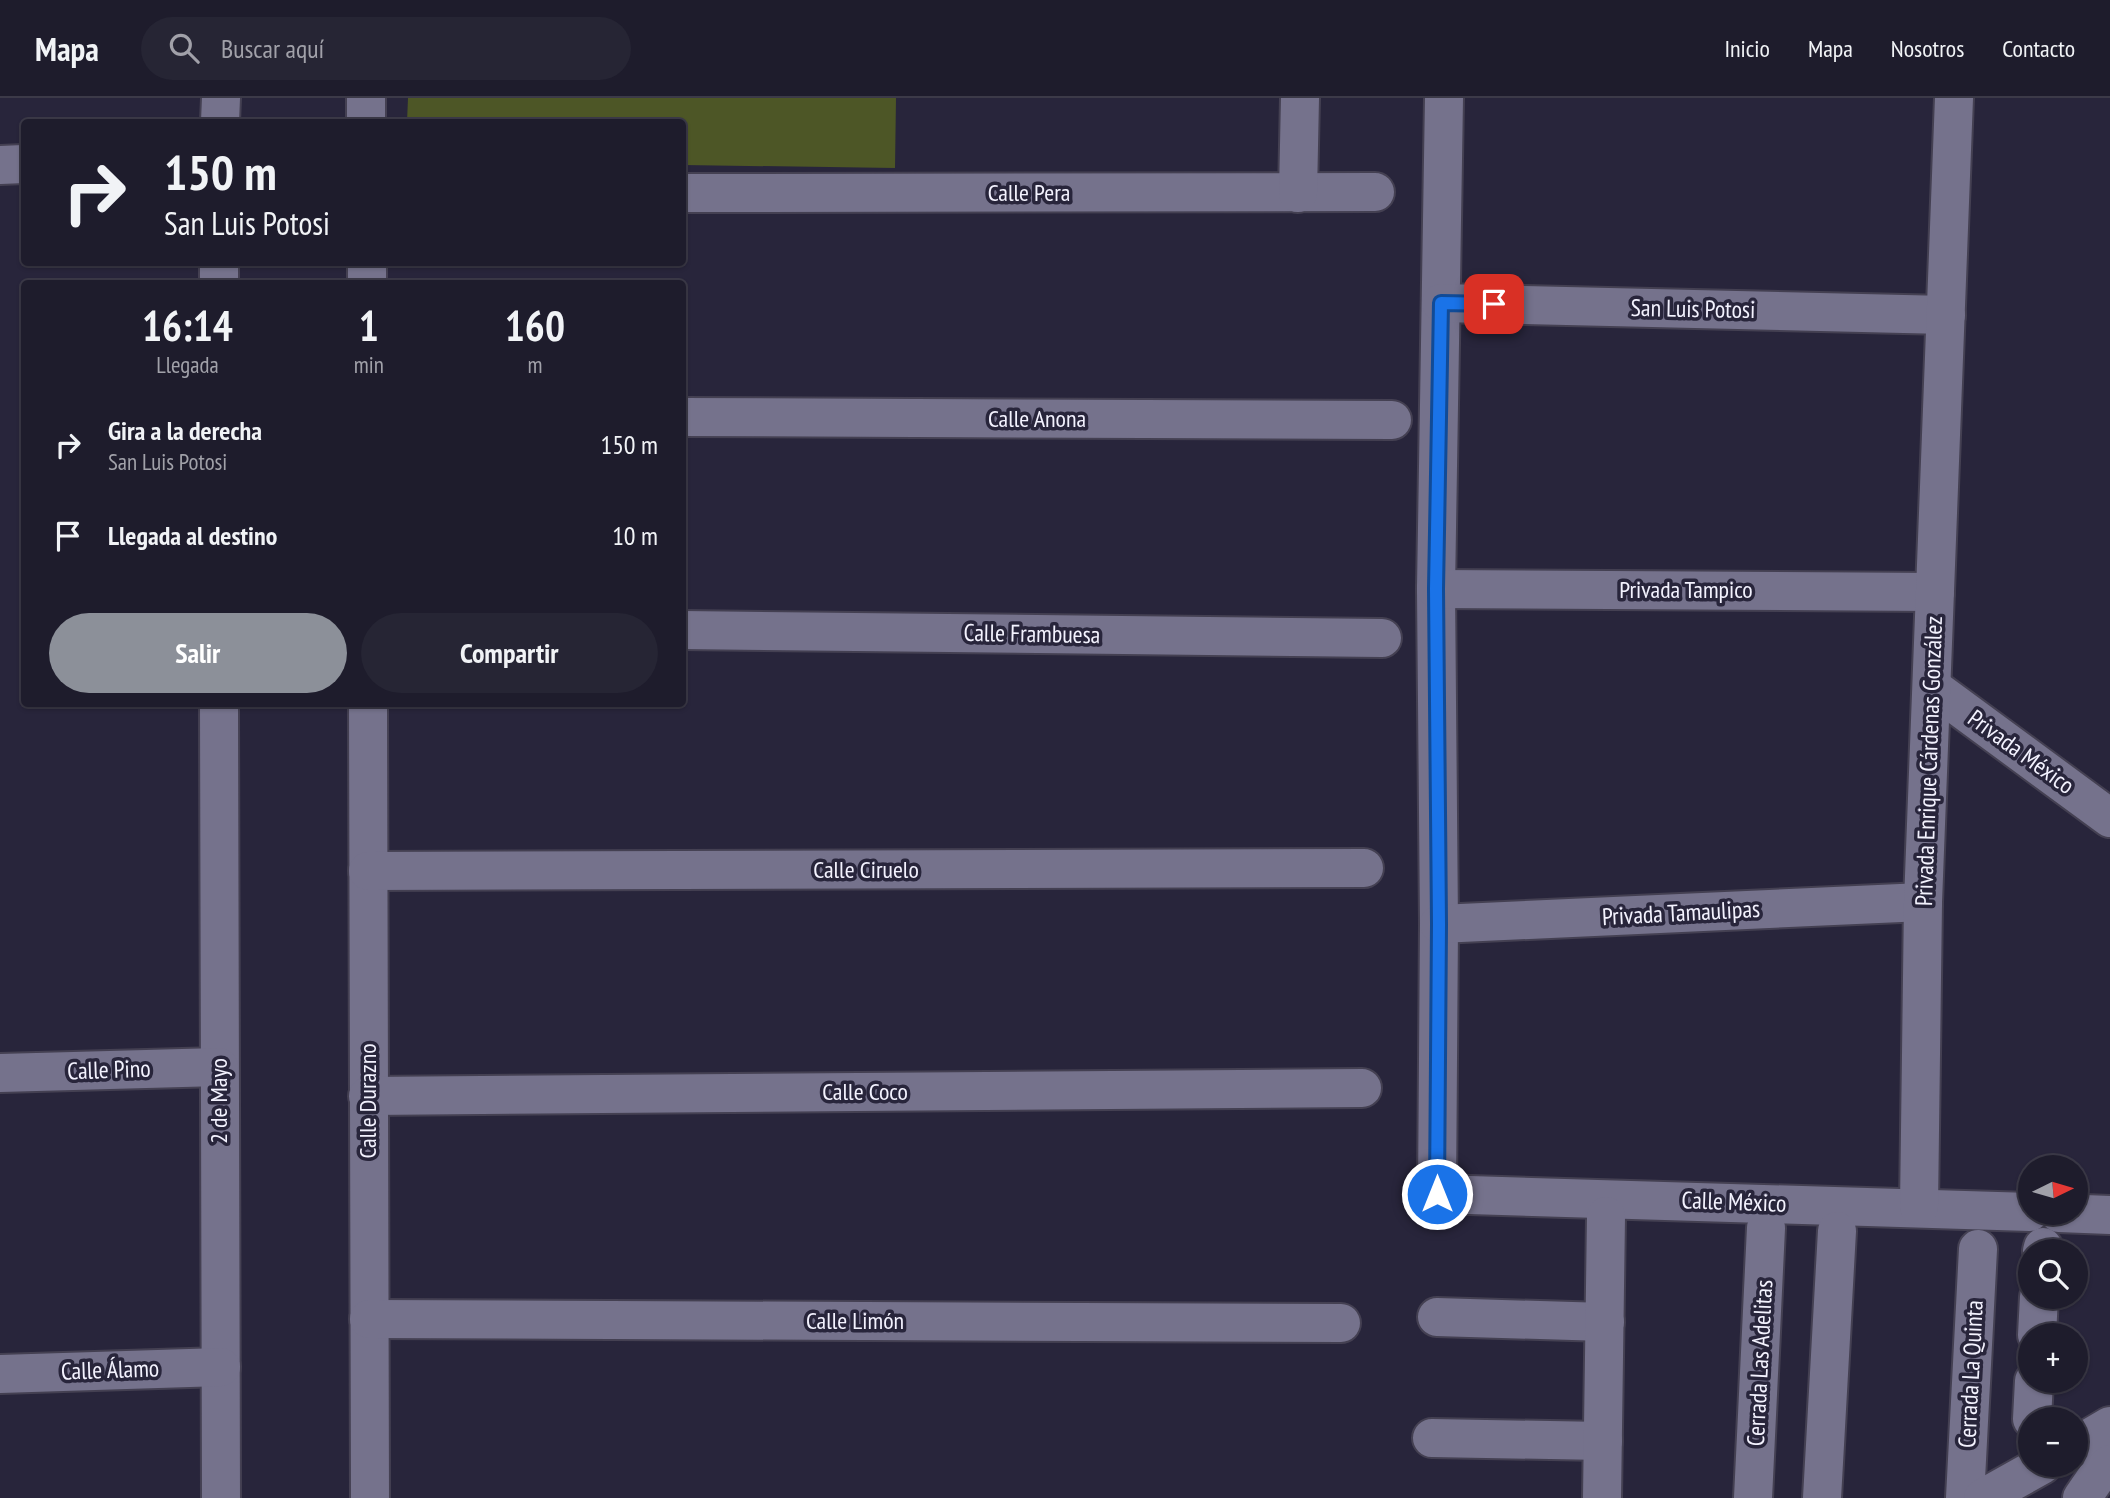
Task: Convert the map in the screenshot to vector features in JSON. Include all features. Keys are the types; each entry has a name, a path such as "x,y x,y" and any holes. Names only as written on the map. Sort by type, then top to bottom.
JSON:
{"street":[{"path":"220,98 220,119"},
{"path":"366,98 366,119"},
{"path":"1298,193 1300,98"},
{"path":"1439,924 1436,589 1444,98"},
{"name":"Privada Enrique Cárdenas González","path":"1919,1207 1923,902 1954,98"},
{"path":"0,165 21,164"},
{"name":"Calle Pera","path":"686,193 1375,192"},
{"name":"San Luis Potosi","path":"1441,303 1946,315"},
{"name":"Calle Anona","path":"686,417 1392,420"},
{"name":"Privada Tampico","path":"1436,589 1935,592"},
{"name":"Calle Frambuesa","path":"686,631 1382,638"},
{"name":"Privada México","path":"1932,687 2110,818"},
{"name":"2 de Mayo","path":"219,707 221,1498"},
{"name":"Calle Durazno","path":"368,707 370,1498"},
{"name":"Calle Ciruelo","path":"368,871 1364,868"},
{"name":"Privada Tamaulipas","path":"1439,924 1923,902"},
{"name":"Calle México","path":"1439,924 1437,1194 2018,1211"},
{"name":"Calle Pino","path":"0,1073 219,1067"},
{"name":"Calle Coco","path":"368,1096 1362,1088"},
{"path":"2088,1214 2110,1215"},
{"path":"1602,1498 1606,1216"},
{"name":"Cerrada Las Adelitas","path":"1753,1498 1766,1228"},
{"path":"1822,1498 1837,1231"},
{"name":"Cerrada La Quinta","path":"1965,1498 1978,1250"},
{"path":"1437,1317 1605,1322"},
{"name":"Calle Limón","path":"369,1319 1341,1322"},
{"name":"Calle Álamo","path":"0,1374 221,1367"},
{"path":"2088,1439 2110,1426"},
{"path":"1432,1438 1603,1441"},
{"path":"1983,1498 2018,1473"}],"green space":[{"path":"408,98 896,98 895,168 686,165 686,119 407,119"}],"route":[{"path":"1437,1194 1439,924 1436,589 1441,303 1494,304"}]}
